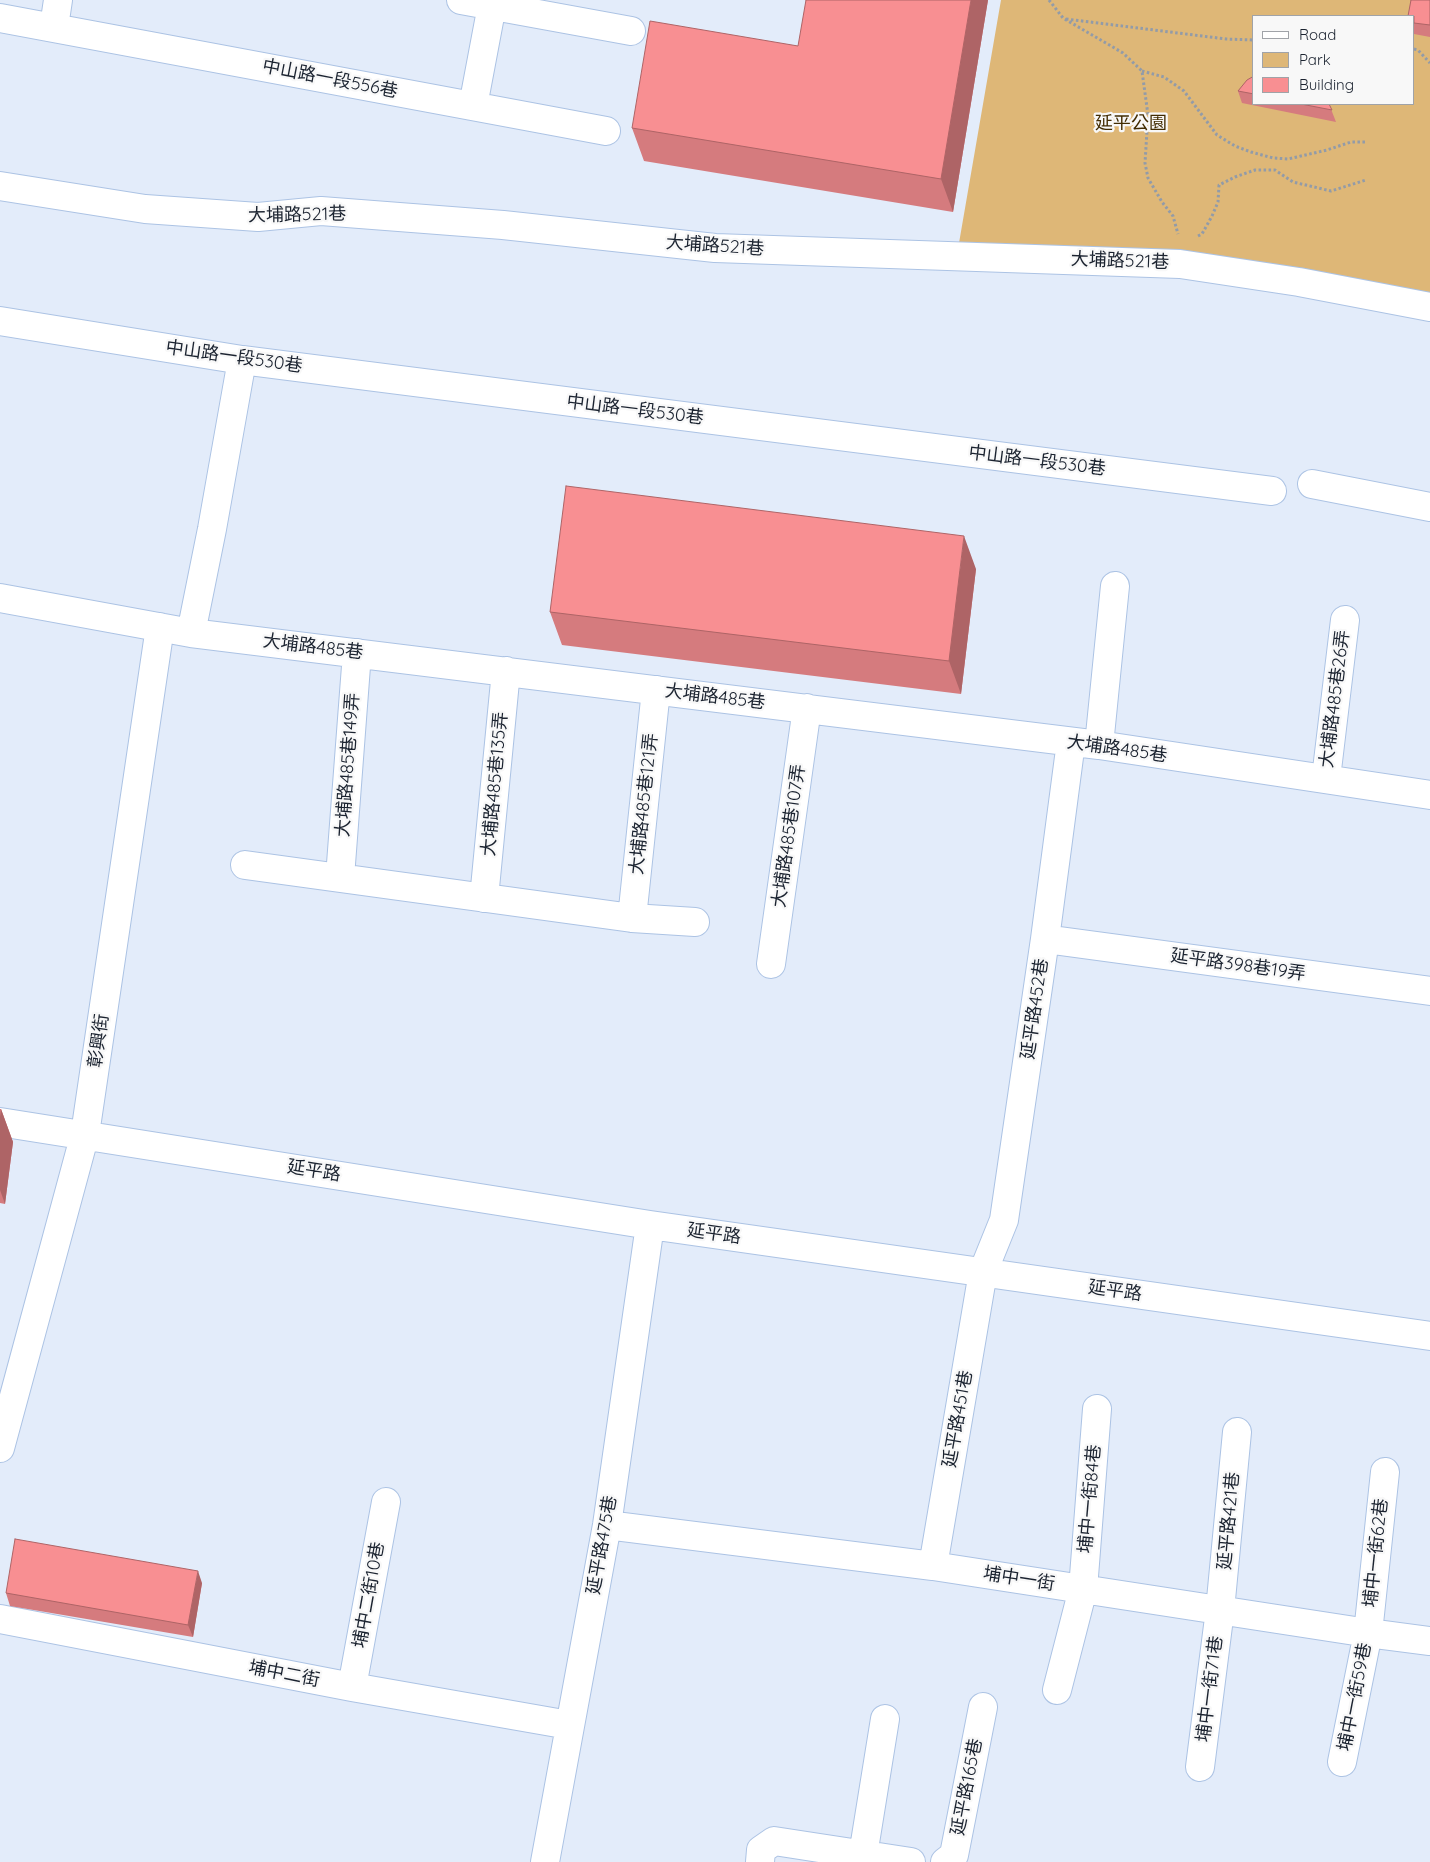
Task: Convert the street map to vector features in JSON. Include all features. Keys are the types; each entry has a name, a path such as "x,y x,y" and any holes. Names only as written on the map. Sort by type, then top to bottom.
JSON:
{"street":[{"path":"54,27 58,0"},
{"path":"461,0 492,3 631,31"},
{"path":"473,106 492,3"},
{"name":"中山路一段556巷","path":"0,18 606,131"},
{"name":"大埔路521巷","path":"0,186 145,210 258,217 320,211 503,225 715,248 1180,264 1299,282 1430,308"},
{"name":"中山路一段530巷","path":"0,321 242,360 1272,491"},
{"path":"191,632 212,529 242,360"},
{"path":"1312,484 1430,507"},
{"path":"1099,745 1115,586"},
{"name":"大埔路485巷","path":"0,598 191,632 1099,745 1430,795"},
{"name":"大埔路485巷26弄","path":"1326,778 1344,620"},
{"name":"彰興街","path":"0,1448 85,1134 160,627"},
{"name":"大埔路485巷149弄","path":"340,877 356,653"},
{"name":"大埔路485巷135弄","path":"484,898 506,671"},
{"name":"大埔路485巷121弄","path":"632,918 656,690"},
{"name":"大埔路485巷107弄","path":"771,964 807,708"},
{"name":"延平路452巷","path":"983,1272 1004,1220 1045,939 1071,742"},
{"path":"245,865 632,918 695,922"},
{"name":"延平路398巷19弄","path":"1045,939 1430,991"},
{"name":"延平路","path":"0,1122 85,1134 650,1226 1430,1336"},
{"name":"延平路475巷","path":"545,1862 607,1526 650,1226"},
{"name":"延平路451巷","path":"933,1566 983,1272"},
{"name":"埔中一街84巷","path":"1057,1690 1083,1589 1097,1409"},
{"name":"延平路421巷","path":"1220,1610 1237,1432"},
{"name":"埔中一街62巷","path":"1368,1633 1385,1472"},
{"name":"埔中二街10巷","path":"352,1687 386,1502"},
{"name":"埔中一街","path":"607,1526 933,1566 1430,1641"},
{"name":"埔中一街71巷","path":"1200,1768 1220,1610"},
{"name":"埔中二街","path":"0,1619 352,1687 569,1725"},
{"name":"埔中一街59巷","path":"1342,1762 1368,1633"},
{"name":"延平路165巷","path":"945,1862 954,1855 983,1707"},
{"path":"864,1855 884,1719"},
{"path":"760,1862 761,1850 774,1841 911,1862"}],"path":[{"path":"1049,0 1063,18 1123,53 1142,71 1164,77 1184,92 1217,135 1235,146 1272,158 1288,159 1327,150 1350,142 1366,142"},
{"path":"1063,18 1226,39 1252,40"},
{"path":"1415,49 1430,62"},
{"path":"1142,71 1148,115 1145,163 1148,178 1173,216 1179,236"},
{"path":"1195,237 1202,234 1212,216 1218,202 1219,185 1255,170 1275,170 1293,182 1331,191 1366,180"}],"green space":[{"name":"延平公園","path":"1001,0 1430,0 1430,295 1181,250 959,243"}],"building":[{"path":"806,0 971,0 941,179 632,128 650,21 798,46"},
{"path":"1411,0 1430,0 1430,25 1415,23 1415,15 1408,15"},
{"path":"1252,77 1252,94 1238,91"},
{"path":"1306,105 1330,105 1332,110"},
{"path":"566,486 964,536 949,661 550,612"},
{"path":"15,1539 198,1571 188,1625 6,1593"}]}
